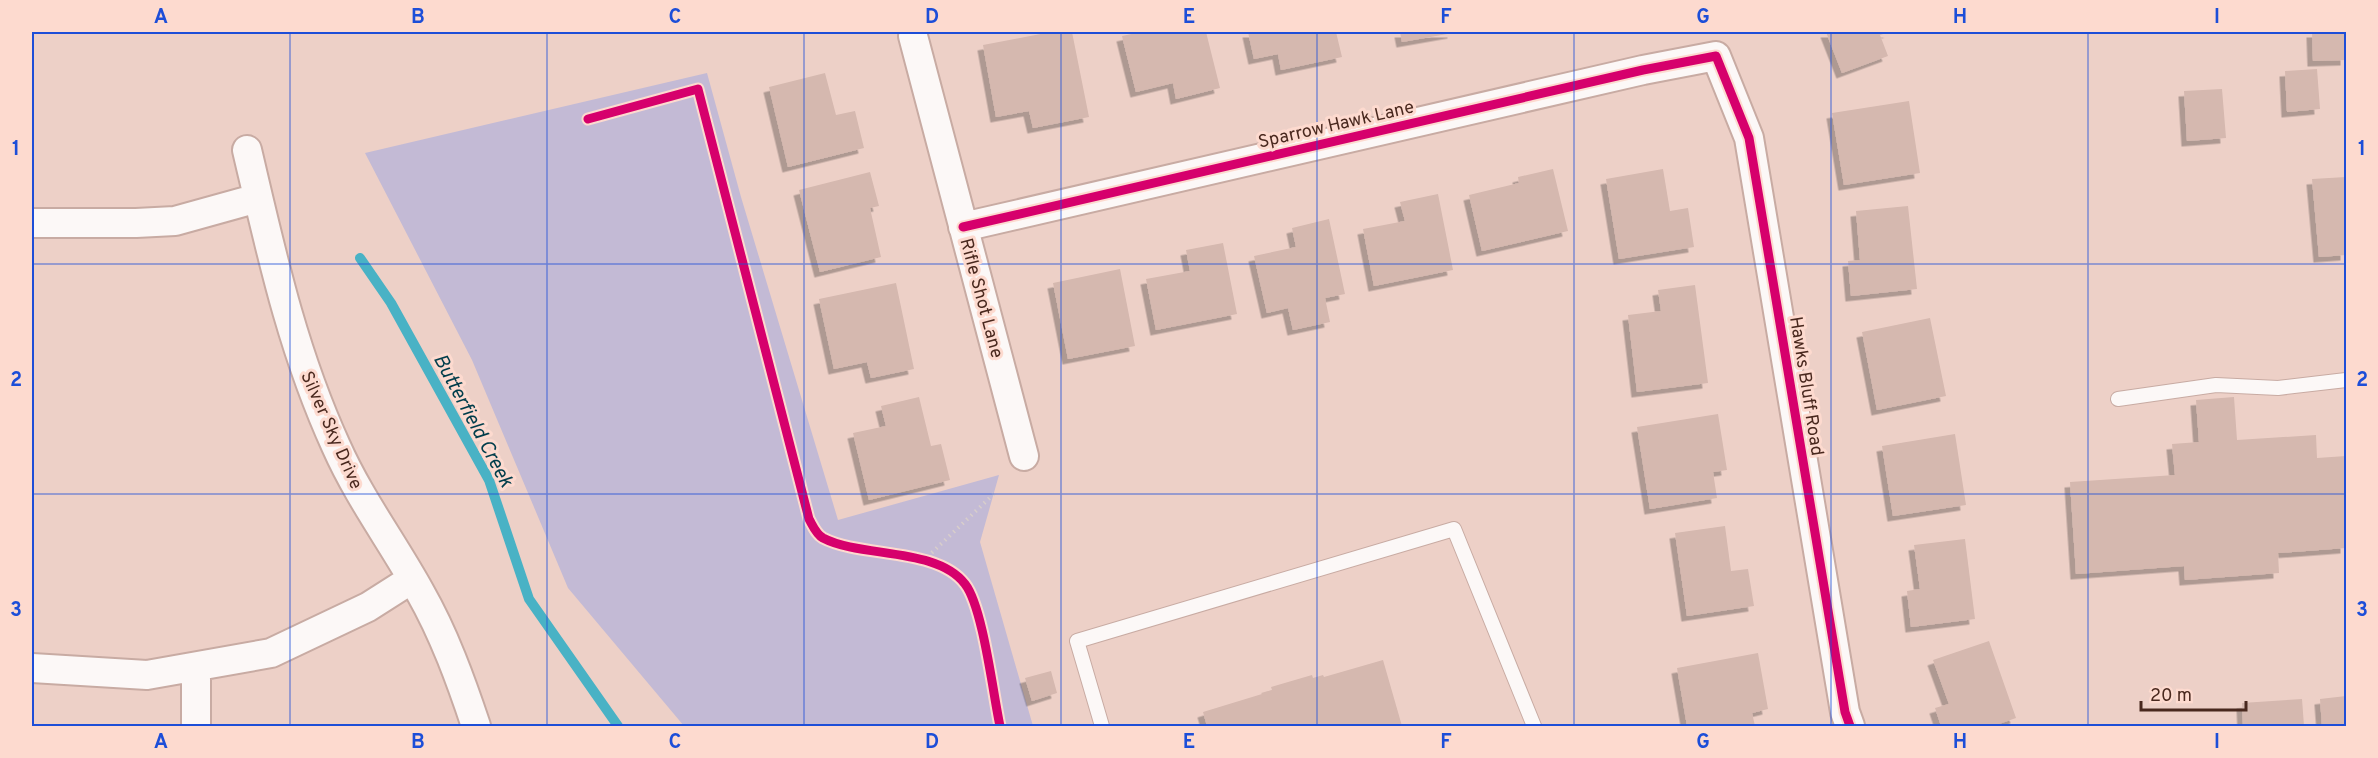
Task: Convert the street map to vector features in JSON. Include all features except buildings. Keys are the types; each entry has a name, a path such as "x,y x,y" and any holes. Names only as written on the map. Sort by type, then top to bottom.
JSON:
{"street":[{"name":"Rifle Shot Lane","path":"913,36 1024,456"},
{"name":"Sparrow Hawk Lane","path":"963,227 1631,72 1716,56"},
{"name":"Hawks Bluff Road","path":"1716,56 1749,138 1845,712 1850,726"},
{"name":"Silver Sky Drive","path":"247,150 282,300 298,354 318,407 357,489 439,628 476,726"},
{"path":"32,223 175,221 258,198"},
{"path":"32,668 147,675 271,653 368,607 412,579"},
{"path":"196,668 196,726"}],"lane":[{"path":"2118,399 2216,385 2278,388 2346,380"},
{"path":"1102,726 1077,640 1454,528 1534,726"}],"path":[{"path":"923,561 997,491"}],"shaded area":[{"path":"707,73 741,197 838,520 999,475 980,542 1033,726 684,726 568,588 472,360 365,153"}],"waterway":[{"name":"Butterfield Creek","path":"360,258 391,303 489,480 529,599 618,726"}],"cycle path":[{"path":"963,227 1643,70 1716,56 1749,138 1845,712 1850,726"},
{"path":"588,119 698,89 809,519 823,538 857,548 918,558 952,572 965,584 977,611 982,631 1000,726"}]}
